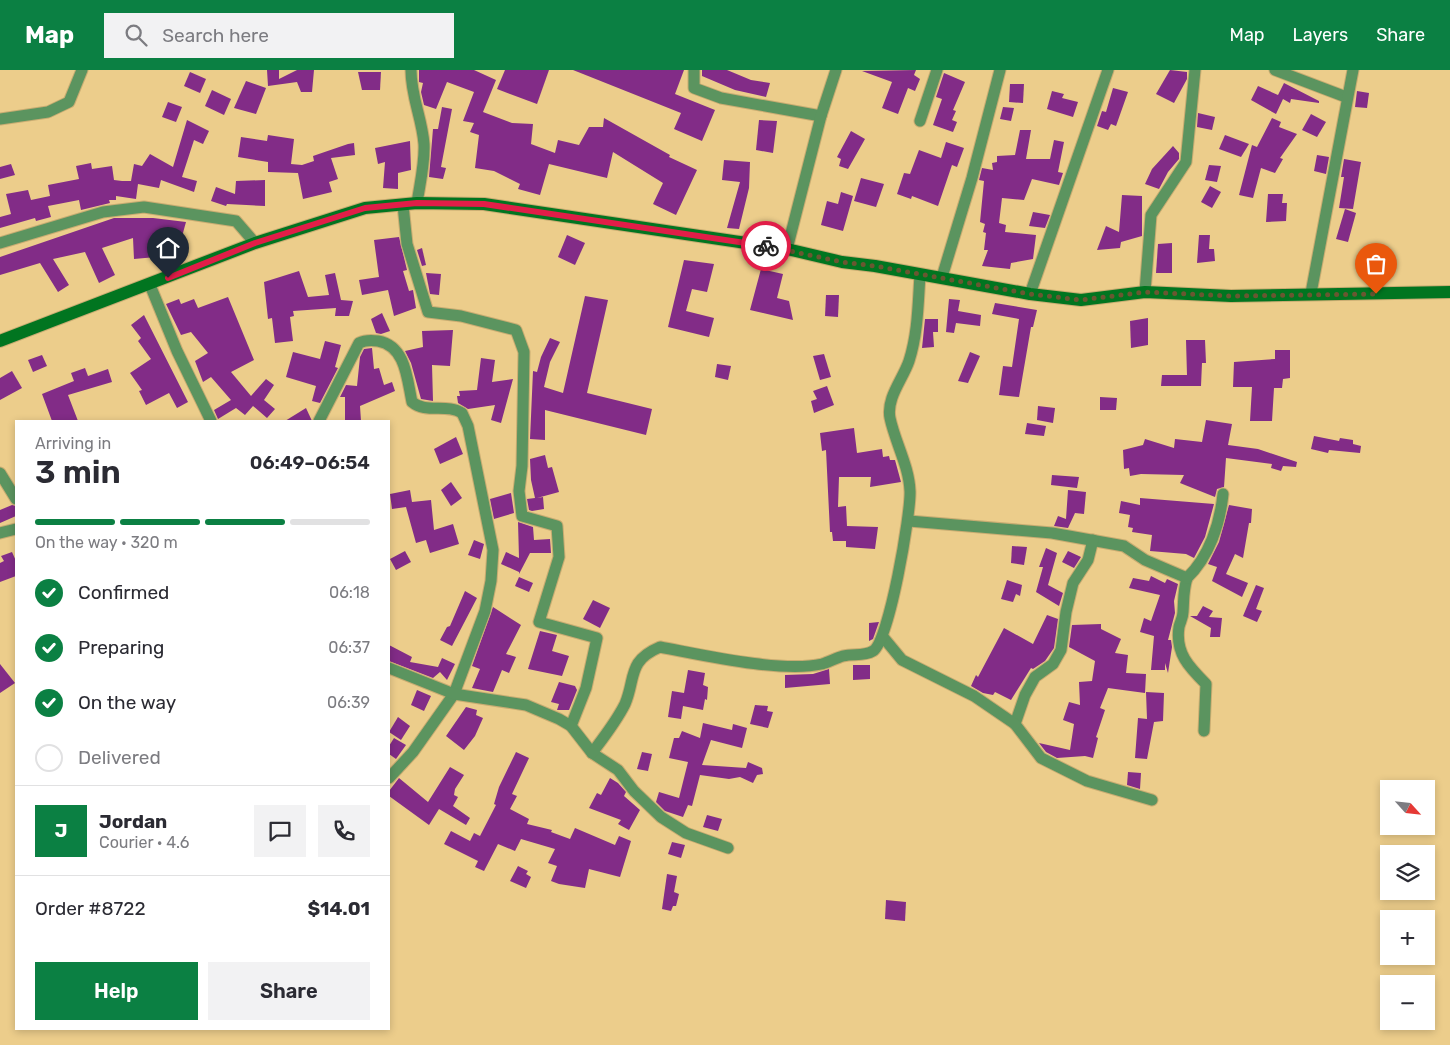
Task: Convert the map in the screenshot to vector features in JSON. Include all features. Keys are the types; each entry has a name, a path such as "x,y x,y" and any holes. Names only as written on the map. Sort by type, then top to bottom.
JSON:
{"main road":[{"path":"0,341 150,285 255,243 365,208 417,203 484,204 787,249 842,262 942,277 1030,294 1081,300 1145,292 1231,296 1311,293 1450,292"}],"street":[{"path":"0,119 48,112 68,102 82,70"},
{"path":"411,70 414,101 424,143 424,163 417,203"},
{"path":"694,70 694,88 721,98 821,116"},
{"path":"787,249 821,116 836,70"},
{"path":"920,121 937,70"},
{"path":"942,277 972,178 1000,70"},
{"path":"1030,294 1108,70"},
{"path":"1145,292 1151,215 1186,162 1195,70"},
{"path":"1276,70 1346,97"},
{"path":"1311,293 1346,97 1353,70"},
{"path":"403,205 407,244 428,312 461,316 516,330 524,352 522,466 518,492 522,516 557,526 559,557 539,622 597,638 586,688 572,726"},
{"path":"0,243 104,212 144,207 236,221 255,243"},
{"path":"592,753 616,720 626,702 632,676 645,654 660,647 776,666 821,664 846,656 862,655 875,650 883,636 891,611 903,540 909,521 910,489 890,418 890,405 909,361 916,330 920,275"},
{"path":"150,285 177,351 211,420"},
{"path":"320,420 359,343 364,341 382,342 398,352 412,402 416,405 454,409 462,413 468,426 492,550 491,581 485,611 454,694 413,752 390,777"},
{"path":"0,473 15,497"},
{"path":"1204,731 1206,684 1189,667 1180,651 1179,628 1183,614 1182,597 1187,578 1195,571 1221,518 1223,494"},
{"path":"909,521 1052,533 1124,546 1145,560 1187,578"},
{"path":"0,533 15,529"},
{"path":"1015,724 1025,695 1035,677 1053,664 1061,650 1066,612 1073,583 1088,560 1093,540"},
{"path":"883,636 902,660 974,696 1015,724 1041,758 1087,781 1152,800"},
{"path":"390,668 454,694 526,705 572,726 592,753 618,770 634,791 661,816 686,833 728,848"}],"building":[{"path":"267,70 279,70 279,79 297,70 314,70 312,92 301,92 297,82 268,86"},
{"path":"419,70 474,70 496,80 483,112 512,123 533,124 531,144 555,153 558,140 579,145 589,127 603,127 604,118 670,155 669,157 697,170 676,215 653,204 663,183 613,152 607,178 549,164 540,195 518,189 520,184 494,171 475,168 479,135 470,132 474,123 463,121 474,92 447,82 436,109 424,105 421,92 423,83 419,82"},
{"path":"505,70 549,70 537,104 497,89"},
{"path":"573,70 684,70 675,94 715,110 702,141 674,129 681,113"},
{"path":"702,70 727,70 751,80 770,83 766,97 735,90 702,76"},
{"path":"916,70 914,75 920,79 915,91 908,88 898,114 882,108 892,82 862,71"},
{"path":"1170,70 1187,72 1187,79 1174,103 1156,94"},
{"path":"190,72 206,79 200,93 184,86"},
{"path":"358,72 381,72 380,90 362,90"},
{"path":"944,73 965,82 953,110 956,111 952,120 957,122 953,132 933,125 942,99 936,97"},
{"path":"246,81 266,88 256,114 234,108"},
{"path":"1284,83 1319,101 1319,103 1291,99 1290,103 1283,99 1276,114 1251,100 1258,86 1278,95"},
{"path":"1010,84 1024,84 1023,103 1009,102"},
{"path":"1113,88 1128,92 1116,126 1111,124 1108,130 1097,126 1102,111 1106,112"},
{"path":"212,90 231,99 224,115 205,106"},
{"path":"1052,91 1064,94 1062,98 1078,102 1073,117 1047,109"},
{"path":"1357,91 1369,93 1367,108 1355,107"},
{"path":"168,102 182,107 176,122 162,117"},
{"path":"442,107 452,109 441,167 446,168 443,179 429,177 433,129 438,129"},
{"path":"1003,107 1014,108 1011,121 1000,119"},
{"path":"1198,113 1215,117 1212,130 1197,127"},
{"path":"1311,114 1326,122 1317,137 1302,130"},
{"path":"1272,118 1281,122 1279,127 1297,134 1280,158 1283,159 1275,173 1261,168 1253,198 1239,195 1252,145 1257,147"},
{"path":"187,120 209,131 203,144 194,140 182,177 197,181 194,192 161,180 159,188 138,184 136,199 116,196 116,200 109,200 110,203 81,210 79,200 48,206 51,217 36,221 35,218 0,228 0,217 11,214 6,194 28,190 31,200 50,196 48,185 79,179 76,166 91,163 92,169 112,166 114,180 122,181 131,181 134,164 142,166 150,154 173,167"},
{"path":"759,120 777,121 773,153 756,150"},
{"path":"1020,130 1031,130 1026,159 1050,159 1054,140 1064,142 1058,172 1063,173 1059,185 1032,179 1024,200 1002,198 999,223 1006,225 1005,232 1036,235 1033,259 1011,263 1010,269 982,266 988,250 984,250 986,233 983,232 985,224 980,222 984,181 979,180 982,168 993,170 992,163 997,162 997,156 1015,155"},
{"path":"851,131 865,139 848,169 839,166 841,159 837,157"},
{"path":"268,135 294,139 291,164 302,165 314,161 313,156 354,143 355,155 331,158 338,179 329,182 332,192 303,199 298,173 268,172 268,162 238,157 241,137 267,141"},
{"path":"1225,135 1249,144 1241,157 1219,149"},
{"path":"410,141 411,170 398,173 398,189 383,188 385,162 378,164 375,148"},
{"path":"946,142 964,148 957,167 952,165 938,206 912,196 911,199 897,194 904,173 910,174 919,150 941,158"},
{"path":"1173,146 1179,153 1179,159 1168,172 1159,189 1145,184 1152,169"},
{"path":"1317,155 1329,157 1326,174 1314,171"},
{"path":"1344,159 1361,162 1353,209 1339,208 1344,177 1341,177"},
{"path":"724,160 750,162 749,188 739,229 727,228 740,182 722,180"},
{"path":"11,164 15,175 0,179 0,167"},
{"path":"1209,165 1221,166 1217,182 1205,180"},
{"path":"861,178 884,184 876,207 854,201"},
{"path":"265,180 265,206 227,204 226,206 211,201 216,187 235,194 236,181"},
{"path":"1210,186 1221,192 1212,208 1201,202"},
{"path":"841,192 853,196 843,231 821,225 827,201 838,204"},
{"path":"1268,194 1283,194 1282,203 1287,203 1286,221 1266,222"},
{"path":"1122,195 1142,196 1142,236 1121,242 1120,248 1097,250 1106,226 1119,232"},
{"path":"1345,209 1356,213 1348,242 1336,239"},
{"path":"1033,212 1050,215 1045,228 1029,226"},
{"path":"114,218 153,218 186,222 181,240 155,239 156,257 134,259 133,238 102,248 115,275 99,283 85,252 53,259 69,285 58,292 40,263 0,275 0,257"},
{"path":"567,235 585,243 575,265 558,257"},
{"path":"1199,235 1210,235 1209,249 1214,249 1215,261 1197,263"},
{"path":"399,237 407,270 403,271 409,291 413,290 416,308 394,316 388,290 362,295 359,280 379,277 374,240"},
{"path":"1172,243 1172,273 1156,273 1158,244"},
{"path":"422,248 426,265 422,266 417,250"},
{"path":"684,260 714,264 707,292 692,289 686,311 714,318 709,337 668,327"},
{"path":"761,269 783,274 777,298 789,301 793,320 750,310"},
{"path":"299,271 308,297 329,295 325,275 335,273 341,300 353,301 349,316 335,316 336,308 293,311 294,316 290,317 293,341 275,343 272,318 268,319 264,282"},
{"path":"426,273 441,274 439,295 430,294"},
{"path":"826,295 839,295 838,317 825,316"},
{"path":"585,296 608,300 587,393 652,409 646,435 545,410 545,440 530,439 533,371 537,372 541,357 550,338 560,342 550,362 544,387 563,393"},
{"path":"228,297 254,360 231,372 251,396 266,379 274,385 264,400 275,409 267,418 253,406 245,415 236,408 218,419 214,410 231,400 211,377 203,382 195,361 208,353 191,332 181,335 166,304 179,299 181,304 194,299 198,308"},
{"path":"949,299 960,300 958,311 981,315 980,326 956,323 954,333 946,332"},
{"path":"995,303 1037,310 1033,327 1031,327 1019,397 999,395 1003,366 1012,367 1019,319 992,314"},
{"path":"382,313 390,331 381,334 376,333 371,319"},
{"path":"144,315 188,402 177,408 169,393 146,405 139,391 142,390 130,373 151,359 138,341 141,338 131,325"},
{"path":"1148,318 1148,345 1131,348 1130,321"},
{"path":"925,319 938,319 938,332 933,332 934,347 922,348"},
{"path":"453,330 450,366 432,365 433,401 421,399 411,363 405,351 423,347 422,331"},
{"path":"1186,340 1205,340 1206,363 1202,363 1201,386 1161,386 1162,375 1187,375"},
{"path":"325,341 341,345 335,367 338,368 320,403 312,401 316,386 286,377 293,352 320,359"},
{"path":"372,348 374,369 379,368 384,385 392,382 395,391 360,406 361,420 345,420 345,397 340,397 346,385 357,386 360,357 364,349"},
{"path":"1275,350 1290,350 1290,378 1283,379 1282,388 1274,388 1272,421 1250,421 1252,387 1233,387 1234,362 1275,359"},
{"path":"970,352 980,356 968,383 958,381"},
{"path":"824,354 831,377 820,380 813,356"},
{"path":"42,355 47,366 33,372 28,360"},
{"path":"481,358 495,360 492,382 513,379 501,423 491,420 495,405 468,409 458,403 457,396 460,396 459,391 477,390"},
{"path":"717,364 731,366 728,380 715,377"},
{"path":"85,368 88,376 108,369 112,382 68,395 78,420 52,420 42,394 74,381 71,373"},
{"path":"12,371 22,388 0,400 0,378"},
{"path":"827,386 834,405 814,413 811,401 817,399 813,391"},
{"path":"1100,397 1117,398 1116,410 1100,410"},
{"path":"1038,406 1055,408 1053,423 1037,420"},
{"path":"306,408 312,420 287,420"},
{"path":"1206,420 1232,424 1228,445 1258,449 1297,462 1296,467 1283,466 1281,471 1271,468 1272,464 1226,458 1224,487 1217,489 1215,497 1180,483 1184,475 1141,474 1130,476 1129,468 1124,469 1123,450 1143,445 1145,439 1174,448 1175,439 1202,442"},
{"path":"1027,423 1046,426 1044,436 1025,434"},
{"path":"854,428 857,453 882,449 883,457 889,456 890,460 895,460 901,482 870,487 871,477 839,477 838,507 846,506 847,526 878,527 875,549 846,547 846,541 833,541 832,532 830,532 826,450 822,451 820,433"},
{"path":"1314,436 1339,441 1340,438 1353,440 1353,444 1361,446 1360,453 1329,450 1328,453 1311,449"},
{"path":"456,437 463,454 440,464 434,449"},
{"path":"545,455 548,468 552,467 559,492 537,498 543,497 544,509 532,511 529,510 527,499 535,498 531,480 530,459"},
{"path":"1052,475 1079,477 1077,488 1051,485"},
{"path":"451,482 462,498 451,506 441,490"},
{"path":"410,490 412,502 431,500 434,530 453,524 459,544 430,553 426,540 416,543 406,507 392,509 390,494"},
{"path":"1068,490 1086,492 1084,514 1075,513 1068,528 1054,526 1058,516 1066,519"},
{"path":"511,493 514,513 494,519 490,499"},
{"path":"1140,498 1214,504 1205,537 1194,558 1186,554 1150,551 1152,535 1132,532 1133,528 1128,527 1130,515 1119,513 1121,501 1140,505"},
{"path":"12,505 15,506 15,516 0,523 0,510"},
{"path":"1229,505 1252,509 1251,523 1249,523 1243,558 1235,554 1226,574 1248,583 1242,597 1212,581 1217,567 1208,564 1219,542"},
{"path":"518,522 533,527 534,540 550,539 551,553 530,553 519,574 519,572 501,564 506,552 519,558"},
{"path":"474,540 484,544 480,559 468,555"},
{"path":"1012,546 1027,547 1024,565 1011,563"},
{"path":"1046,548 1057,553 1048,585 1063,593 1059,606 1036,592 1043,567 1039,567"},
{"path":"405,551 411,562 396,570 390,559"},
{"path":"1068,551 1081,557 1074,568 1062,562"},
{"path":"12,552 15,559 15,576 0,582 0,563 4,561 1,556"},
{"path":"1151,576 1165,583 1167,579 1178,584 1174,601 1175,613 1168,640 1171,640 1172,647 1168,673 1165,663 1165,670 1151,670 1154,636 1140,632 1144,618 1151,621 1160,595 1129,588 1133,578 1149,581"},
{"path":"519,577 533,583 529,592 515,586"},
{"path":"1007,580 1022,585 1020,596 1016,594 1013,602 1001,599"},
{"path":"1256,585 1264,588 1256,609 1262,611 1257,622 1243,616"},
{"path":"465,591 477,598 452,646 440,640 447,627 450,626"},
{"path":"593,600 610,608 600,628 583,619"},
{"path":"1203,606 1213,611 1209,617 1222,618 1220,637 1210,637 1211,628 1190,616 1197,616"},
{"path":"493,607 521,625 506,654 516,657 509,673 502,670 493,692 472,688 480,669 472,666"},
{"path":"1047,615 1058,619 1054,648 1045,661 1033,669 1031,668 1011,700 995,692 993,695 983,693 971,686 976,675 978,677 1004,628 1033,644"},
{"path":"879,622 873,639 869,641 869,623"},
{"path":"1101,624 1101,629 1121,639 1115,653 1128,655 1126,673 1146,674 1145,693 1108,688 1100,708 1105,710 1096,737 1098,738 1093,758 1085,756 1057,758 1046,752 1039,743 1070,750 1074,724 1063,720 1069,702 1080,705 1079,682 1092,681 1095,661 1069,647 1072,625"},
{"path":"540,631 557,635 552,651 569,656 562,676 528,669"},
{"path":"390,646 412,657 410,662 438,667 442,658 455,664 447,680 440,672 433,678 390,661"},
{"path":"0,664 15,683 0,693"},
{"path":"853,665 870,665 870,679 853,680"},
{"path":"829,669 830,684 785,688 785,675 813,674"},
{"path":"688,670 705,673 703,685 708,687 707,700 705,699 703,710 683,706 681,719 668,717 672,691 684,693"},
{"path":"559,682 575,686 577,690 569,710 557,710 559,704 551,702"},
{"path":"417,690 431,696 424,711 411,705"},
{"path":"1146,692 1164,693 1163,721 1154,722 1147,759 1135,758 1138,718 1147,719"},
{"path":"755,705 768,706 767,711 773,712 768,728 750,724"},
{"path":"466,707 477,710 476,715 483,718 475,736 464,750 446,736"},
{"path":"398,717 410,726 401,740 390,733"},
{"path":"703,723 732,730 733,724 747,728 742,748 711,740 702,765 746,768 748,762 762,768 763,774 757,775 753,783 740,777 729,779 700,775 692,806 688,805 683,817 665,811 656,802 659,792 679,798 688,762 669,758 674,738 679,738 682,731 700,738"},
{"path":"394,738 406,745 396,759 390,755 390,744"},
{"path":"516,752 529,758 512,794 517,796 510,809 529,819 527,824 552,830 551,832 570,839 575,828 615,845 619,836 631,841 620,877 589,869 585,888 551,881 557,866 548,863 555,849 521,839 515,851 498,844 484,871 475,867 478,861 444,844 451,831 470,841 474,833 480,836 496,805 494,804 499,787"},
{"path":"642,752 652,754 648,771 637,769"},
{"path":"450,767 464,775 455,789 454,795 458,797 453,806 470,818 466,825 439,809 429,825 390,797 390,790 399,778 428,802"},
{"path":"1128,772 1141,773 1140,789 1127,785"},
{"path":"610,778 618,783 626,792 624,796 640,810 629,830 618,824 621,820 589,808 597,793 601,795"},
{"path":"707,815 722,819 718,831 703,827"},
{"path":"672,842 685,845 681,858 668,854"},
{"path":"518,866 528,871 526,874 531,877 526,888 510,881"},
{"path":"667,874 677,876 674,892 679,894 676,906 673,906 671,911 662,909"},
{"path":"886,900 906,902 905,921 885,919"}],"way so far":[{"path":"766,246 842,262 942,277 1030,294 1081,300 1145,292 1231,296 1311,293 1376,294"}],"route":[{"path":"168,278 255,243 365,208 417,203 484,204 766,246"}]}
